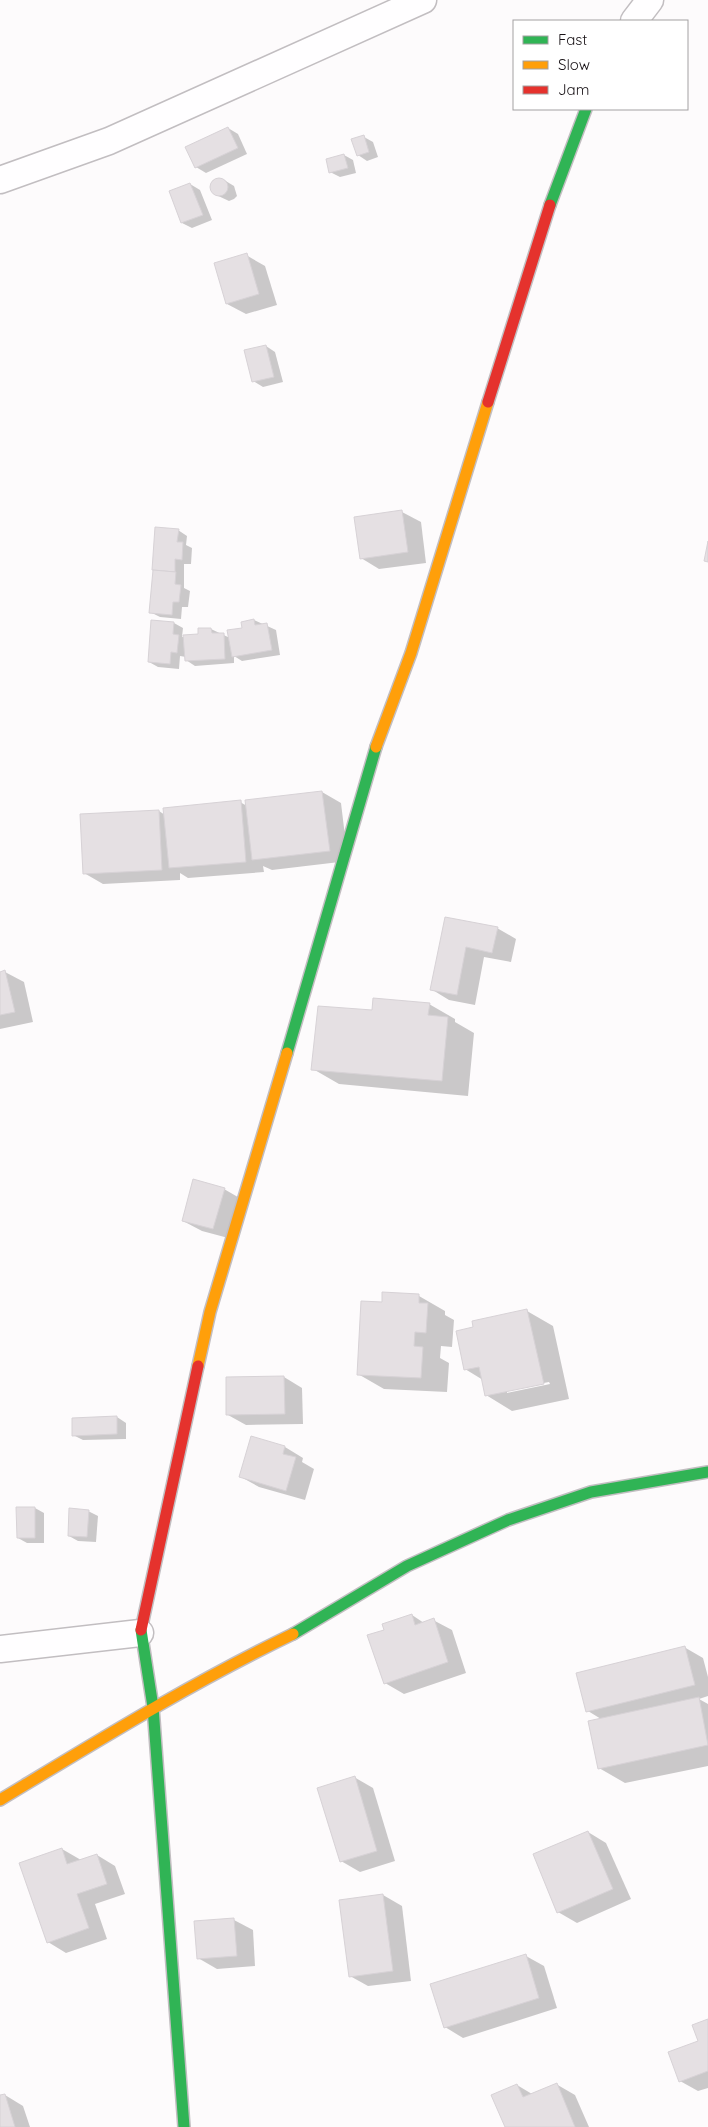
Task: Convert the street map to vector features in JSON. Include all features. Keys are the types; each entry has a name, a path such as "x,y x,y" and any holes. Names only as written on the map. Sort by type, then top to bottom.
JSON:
{"street":[{"path":"0,180 109,141 423,0"},
{"path":"635,20 650,0"},
{"path":"184,2127 153,1707 140,1633 210,1312 324,926 370,762 411,653 542,226 586,110"},
{"path":"0,165 26,171"},
{"path":"0,1800 153,1707 245,1657 293,1634 407,1566 508,1520 591,1492 708,1472"},
{"path":"0,1649 140,1633"}],"building":[{"path":"228,127 238,148 195,168 185,147"},
{"path":"364,135 369,152 357,156 351,139"},
{"path":"344,154 348,168 329,173 326,159"},
{"path":"215,178 223,178 228,183 226,194 215,196 210,191 210,183"},
{"path":"190,183 203,215 181,223 169,191"},
{"path":"247,253 259,294 226,304 214,263"},
{"path":"266,345 274,377 252,382 244,350"},
{"path":"402,510 408,552 360,559 354,517"},
{"path":"155,527 179,529 177,542 183,542 182,560 175,559 175,572 152,570"},
{"path":"708,541 708,562 704,561"},
{"path":"153,570 176,572 175,584 181,585 179,602 173,602 172,615 149,613"},
{"path":"254,619 255,625 267,623 272,650 232,657 227,630 242,628 241,622"},
{"path":"151,620 174,622 173,634 179,635 177,653 171,652 170,664 148,662"},
{"path":"198,628 211,628 212,633 224,633 225,659 185,661 183,635 198,634"},
{"path":"322,791 330,851 252,860 245,800"},
{"path":"241,800 246,862 169,868 163,808"},
{"path":"159,810 162,870 83,874 80,814"},
{"path":"445,917 498,927 492,953 466,947 457,995 430,990"},
{"path":"5,970 15,1012 0,1015 0,972"},
{"path":"373,998 430,1003 428,1015 448,1017 442,1081 311,1070 318,1006 372,1010"},
{"path":"193,1179 225,1188 213,1229 182,1221"},
{"path":"382,1292 419,1294 419,1303 428,1303 426,1333 415,1332 414,1346 423,1347 421,1378 357,1375 361,1301 382,1302"},
{"path":"527,1309 544,1384 485,1396 479,1367 464,1370 456,1331 473,1327 472,1321"},
{"path":"284,1376 285,1414 226,1415 226,1377"},
{"path":"117,1416 117,1434 72,1436 72,1418"},
{"path":"251,1436 285,1446 283,1454 296,1457 286,1491 239,1477"},
{"path":"16,1507 35,1507 35,1538 17,1538"},
{"path":"69,1508 89,1510 87,1537 68,1536"},
{"path":"412,1614 415,1625 434,1618 448,1662 384,1684 367,1635 384,1630 382,1624"},
{"path":"685,1646 695,1685 586,1712 576,1673"},
{"path":"699,1697 708,1745 598,1769 588,1721"},
{"path":"355,1776 377,1851 340,1862 317,1788"},
{"path":"588,1831 613,1889 557,1913 533,1854"},
{"path":"62,1848 67,1864 97,1854 107,1884 77,1894 89,1928 47,1943 19,1863"},
{"path":"383,1894 393,1971 349,1977 339,1900"},
{"path":"234,1918 237,1956 197,1959 194,1921"},
{"path":"526,1954 539,1998 444,2028 430,1984"},
{"path":"708,2019 708,2071 679,2082 668,2052 698,2041 692,2025"},
{"path":"557,2083 575,2127 505,2127 491,2095 517,2084 523,2097"},
{"path":"5,2094 15,2127 0,2127 0,2095"}],"traffic: fast":[{"path":"550,205 586,110"},
{"path":"287,1053 376,747"},
{"path":"293,1634 407,1566 508,1520 591,1492 708,1472"},
{"path":"141,1630 153,1707 184,2127"}],"traffic: slow":[{"path":"376,747 411,653 488,402"},
{"path":"198,1366 210,1312 287,1053"},
{"path":"0,1800 218,1672 293,1634"}],"traffic: jam":[{"path":"488,402 550,205"},
{"path":"141,1630 198,1366"}]}
